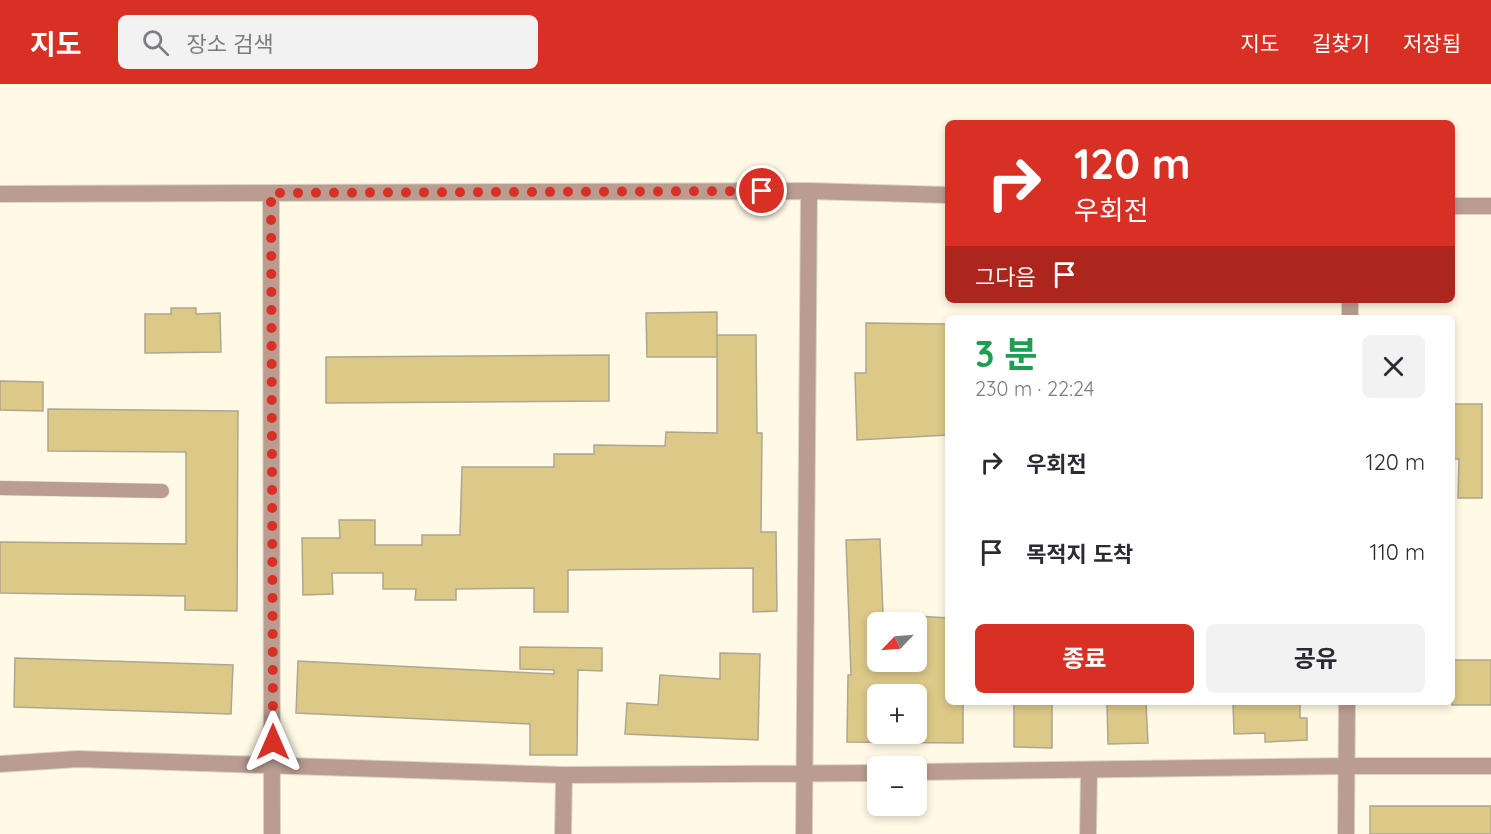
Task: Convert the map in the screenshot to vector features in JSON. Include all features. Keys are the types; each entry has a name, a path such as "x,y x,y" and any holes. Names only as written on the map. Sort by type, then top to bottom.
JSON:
{"street":[{"path":"804,834 809,191"},
{"path":"0,194 809,191 945,195"},
{"path":"271,193 272,834"},
{"path":"1455,206 1491,206"},
{"path":"1346,834 1347,705"},
{"path":"0,764 78,759 564,775 867,773"},
{"path":"927,772 1491,766"},
{"path":"1088,834 1089,771"},
{"path":"563,834 564,775"}],"lane":[{"path":"0,488 162,491"}],"building":[{"path":"171,308 196,308 196,314 220,313 221,352 145,353 145,314 171,314"},
{"path":"717,312 717,335 756,335 757,433 762,433 761,532 776,532 777,611 753,612 753,568 568,570 568,612 534,612 534,588 456,589 456,600 415,600 416,589 383,589 383,573 332,573 333,594 303,595 302,538 340,538 339,520 375,520 375,545 422,545 422,535 460,535 462,467 554,467 554,454 594,454 594,445 665,446 666,432 717,433 717,357 647,357 646,313"},
{"path":"866,323 945,324 945,435 857,440 855,373 866,373"},
{"path":"609,355 609,401 326,403 326,357"},
{"path":"0,381 43,382 43,411 0,410"},
{"path":"1455,404 1482,404 1482,498 1458,498 1459,459 1455,459"},
{"path":"48,409 238,411 237,611 185,610 185,596 0,593 0,542 186,544 186,452 48,451"},
{"path":"880,539 883,612 867,612 867,672 927,672 927,617 945,618 945,705 963,705 963,743 927,743 927,684 867,684 867,742 847,742 848,675 851,675 846,540"},
{"path":"520,647 602,648 602,671 578,670 577,755 530,755 530,724 296,713 298,661 554,674 554,670 520,669"},
{"path":"720,653 760,654 758,740 625,734 627,703 658,705 660,675 720,679"},
{"path":"15,658 233,665 231,714 14,707"},
{"path":"1455,660 1491,660 1491,705 1455,705"},
{"path":"1014,705 1052,705 1052,748 1014,747"},
{"path":"1107,705 1146,705 1148,743 1108,744"},
{"path":"1233,705 1300,705 1300,718 1307,718 1307,740 1265,742 1265,733 1234,734"},
{"path":"1370,806 1491,806 1491,834 1370,834"}],"route":[{"path":"273,742 271,193 762,191"}]}
